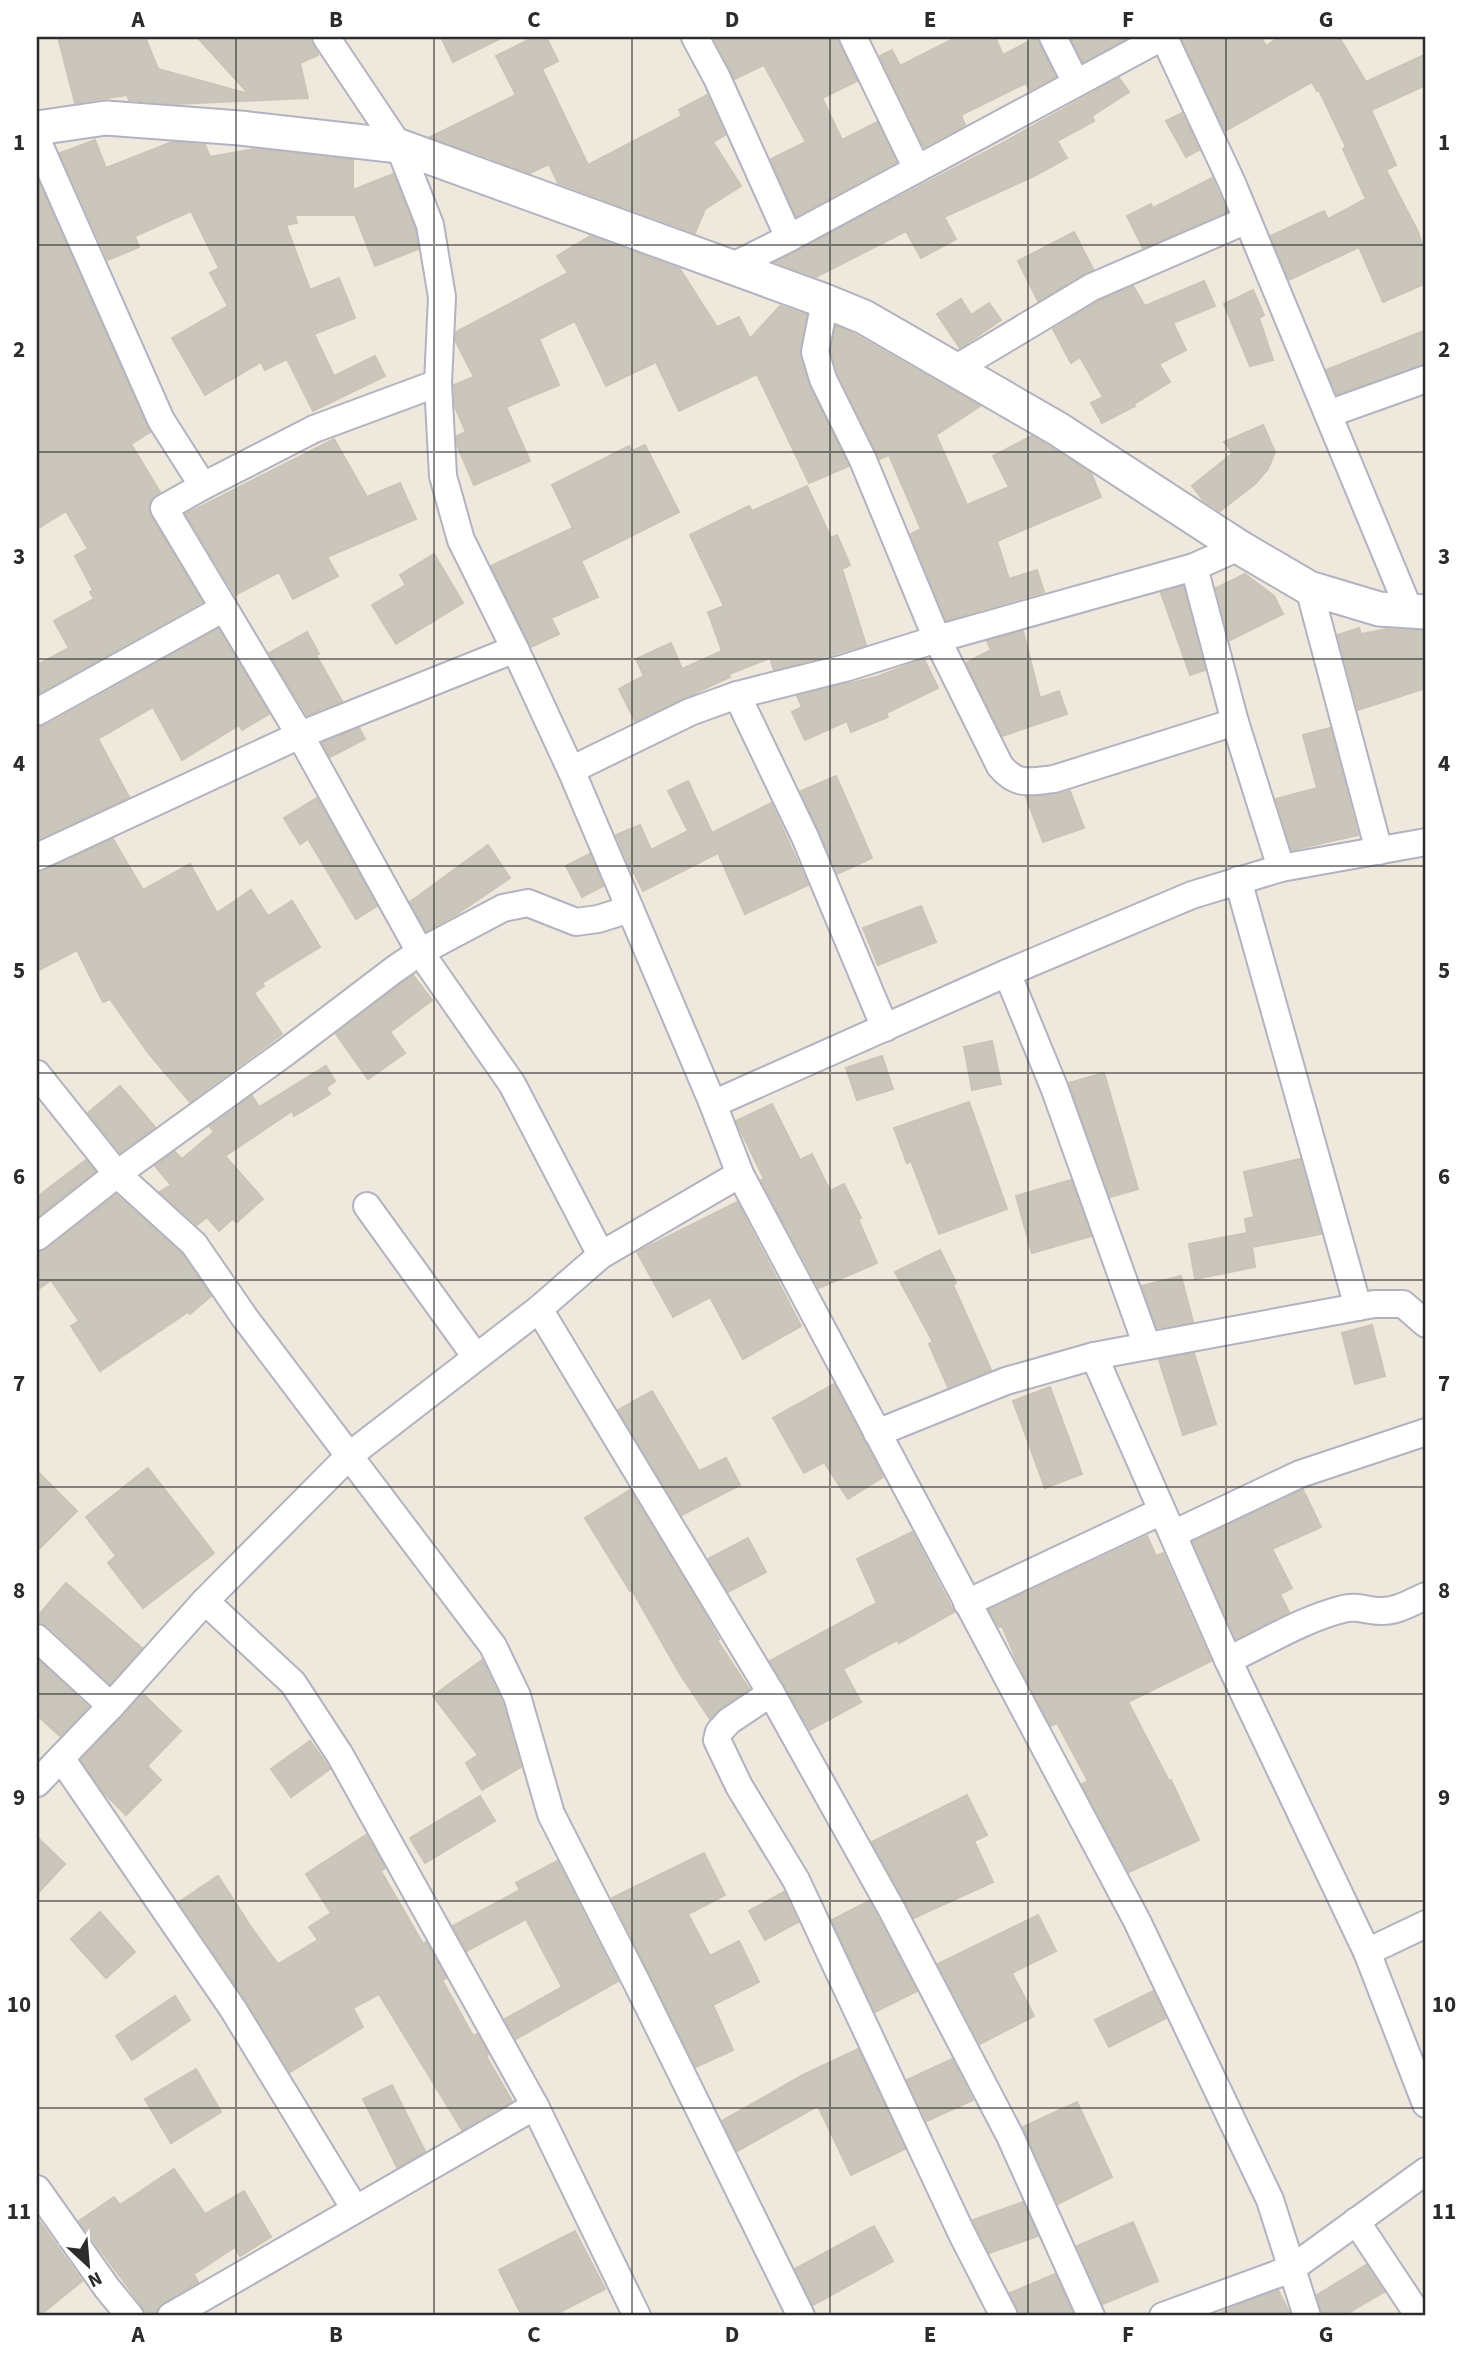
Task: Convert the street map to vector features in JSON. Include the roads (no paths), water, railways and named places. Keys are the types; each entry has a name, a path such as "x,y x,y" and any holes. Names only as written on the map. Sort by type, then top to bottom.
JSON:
{"street":[{"path":"326,37 399,146 430,225 442,297 438,383 443,476 460,540 515,649 571,770 713,1104 740,1174 1137,1921 1270,2200 1307,2316"},
{"path":"695,37 717,78 789,238"},
{"path":"853,37 916,169"},
{"path":"1053,37 1076,83"},
{"path":"37,128 106,118 240,128 399,146 864,317 1058,429 1239,547 1310,588 1379,609 1418,612 1328,414 1233,183 1163,37 731,267"},
{"path":"37,139 160,420 203,486"},
{"path":"955,369 1093,287 1247,220"},
{"path":"825,301 815,352 823,379 863,460 937,639 1000,766 1010,777 1025,782 1054,779 1235,722"},
{"path":"1328,414 1426,379"},
{"path":"438,383 314,429 164,508 300,735 420,952 512,1084 601,1255"},
{"path":"571,770 690,712 737,695 845,668 937,639 1194,567 1239,547"},
{"path":"1194,567 1235,722 1281,868"},
{"path":"1310,588 1379,851"},
{"path":"37,712 223,608"},
{"path":"37,858 300,735 515,649"},
{"path":"737,695 804,837 884,1028"},
{"path":"713,1104 1007,973 1192,895 1281,868 1426,842"},
{"path":"1238,880 1358,1307"},
{"path":"37,1237 117,1174 420,952 503,908 516,905 528,903 576,922 598,919 630,909"},
{"path":"1007,973 1054,1087 1147,1346"},
{"path":"37,1074 117,1174 194,1244 245,1318 493,1646 506,1670 527,1729 536,1769 551,1814 800,2316"},
{"path":"37,1783 111,1706 205,1601 350,1455 539,1309 601,1255 740,1174"},
{"path":"367,1206 476,1357"},
{"path":"877,1433 1006,1381 1094,1356 1358,1307 1403,1304 1426,1324"},
{"path":"539,1309 771,1693 892,1910 1010,2136 1091,2316"},
{"path":"1094,1356 1228,1660 1367,1952 1426,2104"},
{"path":"967,1603 1168,1523 1300,1474 1426,1432"},
{"path":"1228,1660 1326,1614 1362,1607 1380,1611 1403,1606 1426,1596"},
{"path":"205,1601 293,1683 340,1755 535,2106 637,2316"},
{"path":"37,1638 111,1706"},
{"path":"771,1693 730,1721 719,1732 717,1740 739,1786 796,1880 1004,2316"},
{"path":"61,1758 233,2009 355,2209"},
{"path":"1367,1952 1426,1923"},
{"path":"171,2316 535,2106"},
{"path":"1163,2316 1291,2269 1426,2171"},
{"path":"37,2189 130,2316"},
{"path":"1356,2221 1419,2316"}]}
